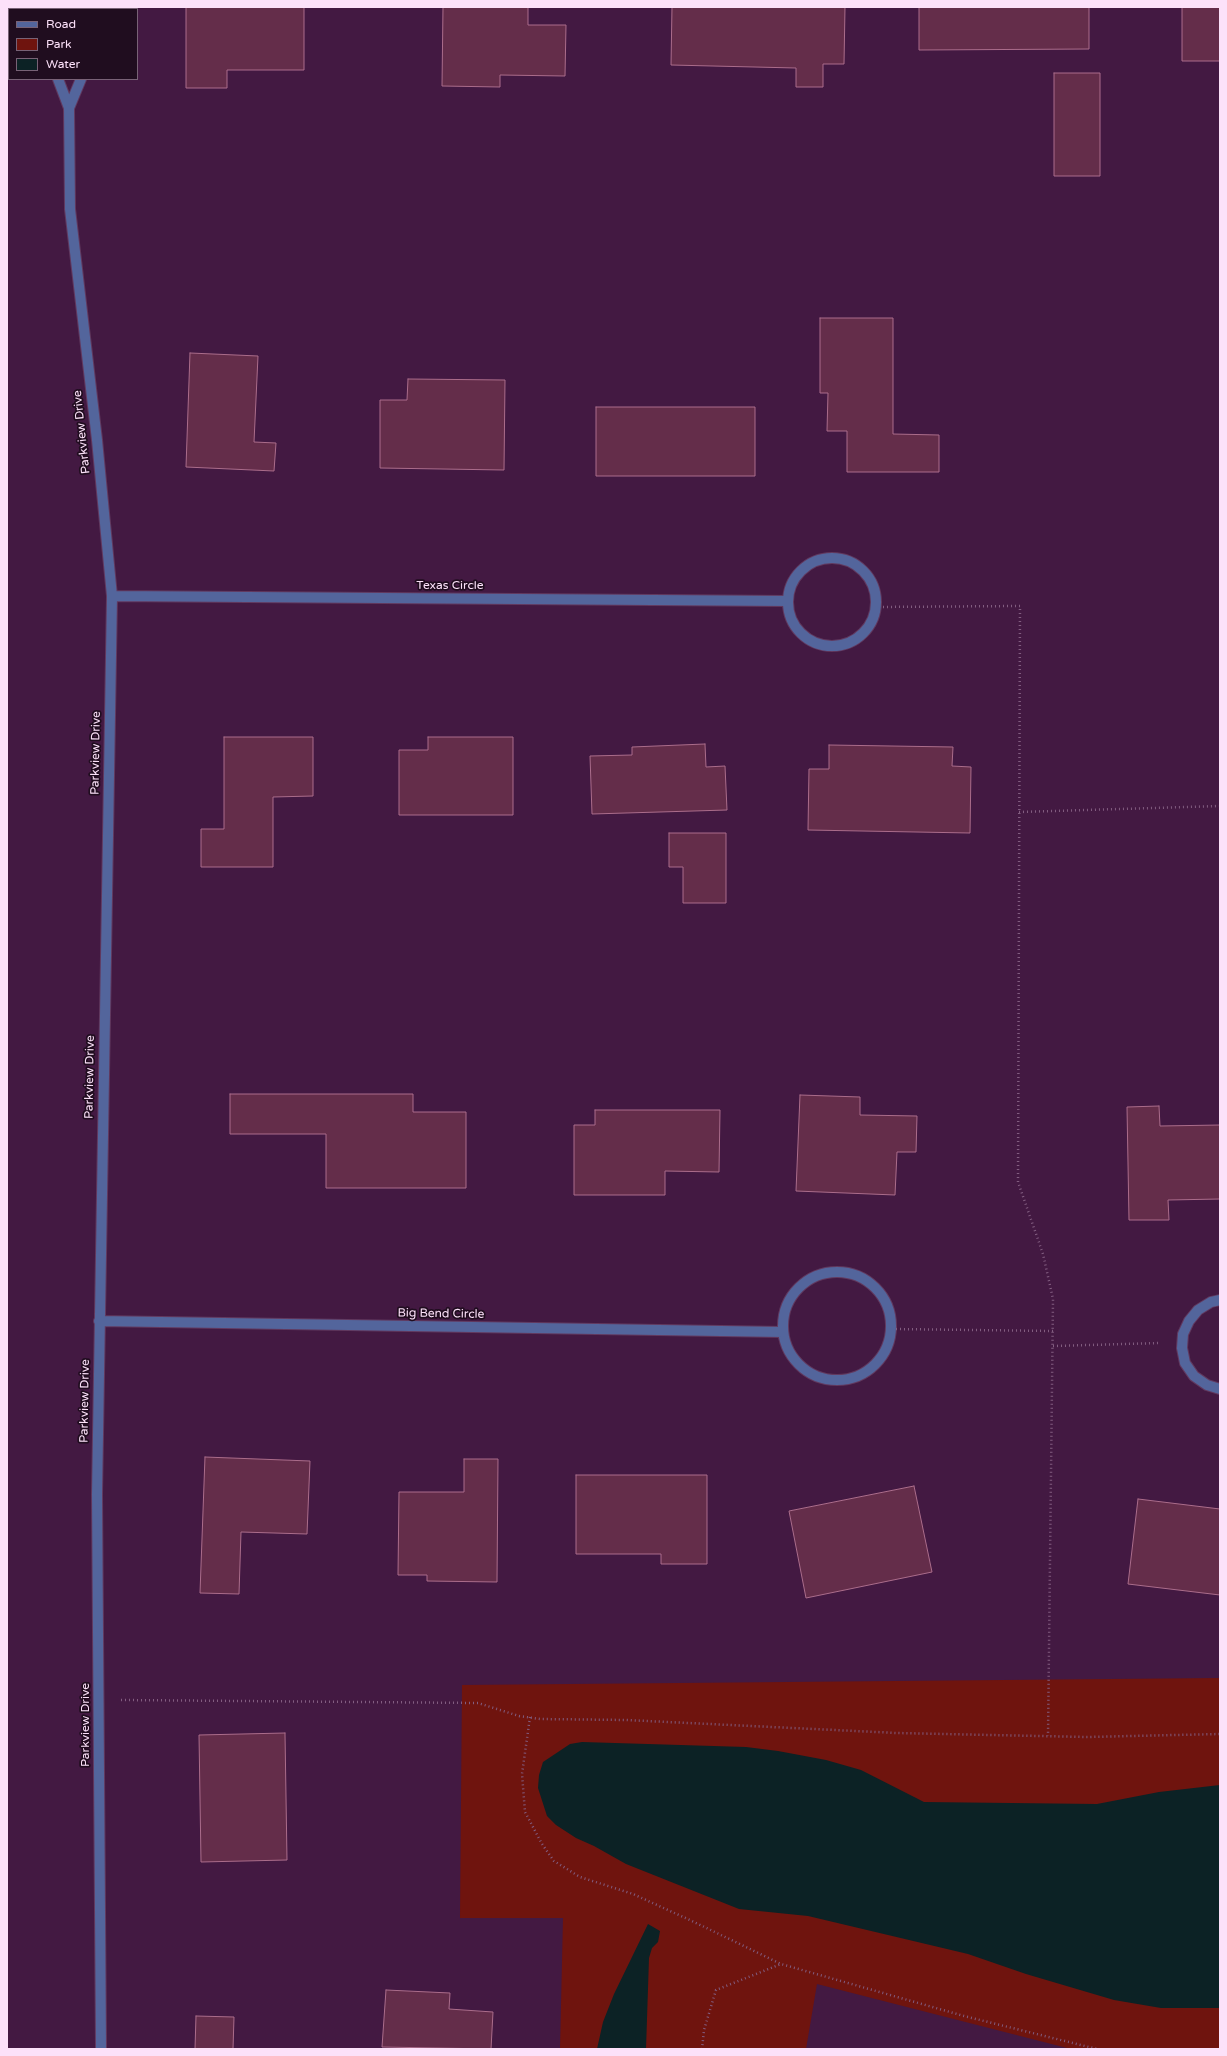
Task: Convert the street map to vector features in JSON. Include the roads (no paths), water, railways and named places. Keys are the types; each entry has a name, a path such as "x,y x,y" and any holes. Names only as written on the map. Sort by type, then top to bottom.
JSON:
{"street":[{"name":"Parkview Drive","path":"58,80 68,108 70,209 97,440 112,596 97,1494 101,2049"},
{"name":"Parkview Drive","path":"68,108 81,80"},
{"path":"824,558 840,558 854,563 866,573 873,586 876,601 874,615 868,628 858,638 846,644 832,647 818,644 806,638 801,633 789,615 788,601 790,586 798,573 810,563 824,558"},
{"name":"Texas Circle","path":"112,596 788,601"},
{"path":"836,1272 853,1274 870,1282 882,1295 890,1311 892,1329 888,1347 878,1362 865,1373 848,1380 830,1380 813,1375 803,1368 788,1350 783,1332 784,1315 791,1298 803,1284 818,1275 836,1272"},
{"path":"1220,1300 1211,1302 1198,1310 1189,1320 1183,1334 1182,1342 1185,1363 1194,1376 1206,1385 1220,1389"},
{"name":"Big Bend Circle","path":"99,1321 783,1332"}],"water":[{"path":"582,1742 746,1747 778,1751 826,1760 861,1770 924,1802 1097,1804 1159,1792 1220,1785 1220,2008 1161,2008 1114,2000 1026,1974 968,1954 808,1916 739,1909 626,1864 594,1846 576,1838 556,1825 547,1816 538,1788 539,1775 543,1762 570,1744"},
{"path":"648,1924 660,1931 658,1942 652,1948 649,1958 646,2049 597,2049 603,2022 614,1994"}]}
